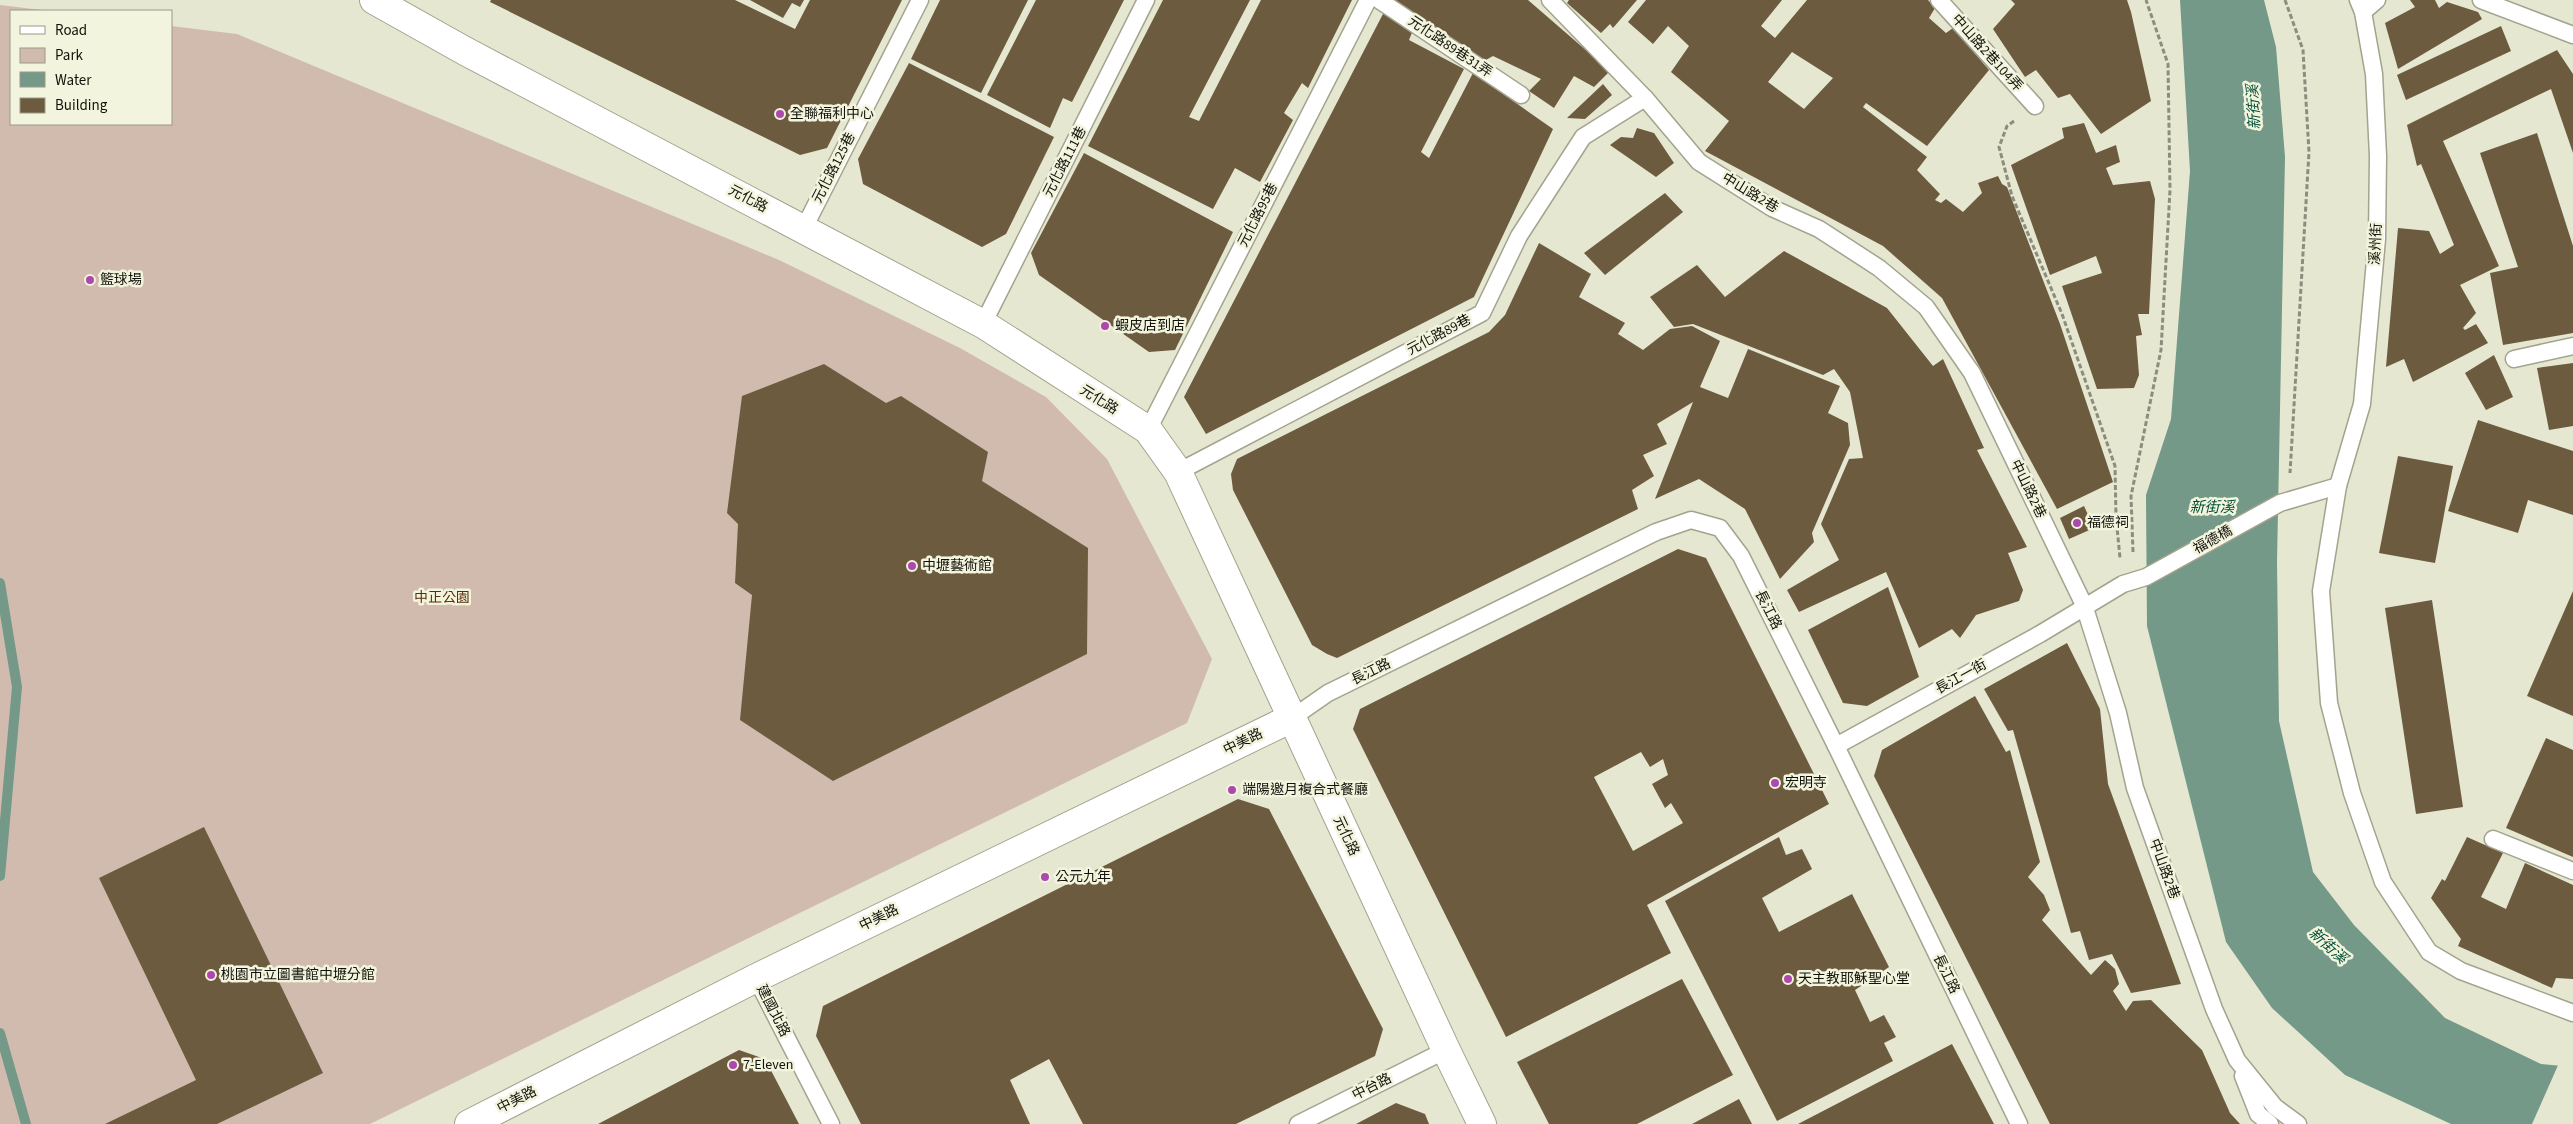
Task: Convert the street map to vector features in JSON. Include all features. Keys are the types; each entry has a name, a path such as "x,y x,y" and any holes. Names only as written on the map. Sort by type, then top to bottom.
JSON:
{"street":[{"name":"元化路","path":"374,0 465,51 983,324 1148,430 1178,472 1482,1124"},
{"name":"中美路","path":"469,1124 756,978 1292,718"}],"lane":[{"name":"元化路125巷","path":"803,230 920,0"},
{"name":"元化路111巷","path":"983,324 1146,0"},
{"name":"元化路95巷","path":"1148,430 1368,0"},
{"name":"元化路89巷31弄","path":"1378,0 1521,95"},
{"name":"中山路2巷","path":"1550,0 1645,98 1699,162 1772,208 1819,229 1879,268 1926,306 1972,373 2084,605 2118,713 2135,788 2214,1009 2237,1060 2275,1107 2298,1124"},
{"name":"中山路2巷104弄","path":"1939,0 2035,106"},
{"path":"2361,6 2377,0"},
{"path":"2481,0 2573,35"},
{"name":"溪州街","path":"2361,6 2374,74 2378,156 2377,239 2362,404 2338,486 2321,591 2329,703 2352,793 2383,882 2429,952 2461,971 2573,1013"},
{"name":"元化路89巷","path":"1178,472 1482,312 1519,236 1583,137 1645,98"},
{"path":"2514,359 2573,346"},
{"name":"福德橋","path":"2084,605 2283,502 2338,486"},
{"name":"長江路","path":"1292,718 1328,693 1656,532 1691,520 1720,528 1741,556 1836,746 2019,1124"},
{"name":"長江一街","path":"1836,746 2040,634 2084,605"},
{"path":"2493,838 2573,871"},
{"name":"建國北路","path":"756,978 831,1124"},
{"name":"中台路","path":"1298,1124 1446,1050"},
{"path":"2237,1060 2258,1114 2270,1124"}],"path":[{"path":"2134,580 2131,496 2161,350 2170,190 2168,64 2146,0"},
{"path":"2283,502 2292,466 2309,152 2303,50 2284,0"},
{"path":"2035,106 2007,126 1999,147 2012,196 2062,314 2115,466 2116,517 2134,580"}],"green space":[{"name":"中正公園","path":"0,5 42,10 10,10 10,125 172,125 172,26 237,34 779,260 960,348 1046,397 1107,459 1212,659 1187,723 370,1124 0,1124"}],"water":[{"name":"新街溪","path":"2180,0 2264,0 2276,47 2285,157 2277,562 2279,721 2313,872 2354,925 2445,1018 2541,1064 2573,1067 2573,1124 2451,1124 2345,1075 2272,1008 2226,942 2147,626 2146,495 2171,419 2190,171"}],"pier":[{"path":"2559,1063 2573,1065 2573,1124 2532,1124"}],"building":[{"path":"491,0 735,0 795,29 810,0 902,0 827,148 800,155 490,2"},
{"path":"750,0 804,0 800,7 792,3 783,18"},
{"path":"940,0 1028,0 981,93 911,59"},
{"path":"1036,0 1124,0 1072,102 1063,98 1050,128 987,95"},
{"path":"1163,0 1250,0 1189,117 1199,121 1261,0 1352,0 1308,88 1302,83 1284,113 1293,120 1260,182 1235,168 1213,209 1088,146"},
{"path":"1395,0 1528,0 1610,71 1594,87 1574,76 1554,108 1529,91 1541,79 1493,56 1484,61"},
{"path":"1569,0 1637,0 1613,28 1610,24 1601,33 1567,3"},
{"path":"1646,0 1782,0 1761,26 1775,38 1807,0 1928,0 1935,8 1929,18 1946,33 1953,28 1989,70 1927,146 1866,103 1863,107 1927,157 1917,170 1940,194 1935,200 1941,203 1946,199 1963,212 1982,193 1978,183 1998,176 2002,184 2007,187 2060,324 2113,482 2057,509 1942,298 1883,246 1705,151 1729,121 1671,72 1689,46 1668,26 1653,44 1628,22","holes":["1792,52 1833,78 1804,109 1768,82"]},
{"path":"2011,0 2127,0 2151,101 2101,134 2070,94 2058,98 2036,70 2025,77 1993,29 2015,4"},
{"path":"2410,0 2435,0 2439,8 2447,2 2478,12 2482,19 2398,69 2385,23 2415,7"},
{"path":"1384,12 1413,30 1409,40 1464,69 1421,152 1429,158 1473,73 1553,129 1474,297 1206,434 1184,397"},
{"path":"2501,26 2511,51 2406,100 2397,75"},
{"path":"2557,50 2573,74 2573,153 2551,89 2443,141 2499,266 2460,285 2476,313 2463,328 2465,330 2476,324 2488,343 2413,382 2404,359 2386,367 2398,228 2429,231 2440,254 2454,245 2421,164 2417,166 2407,125"},
{"path":"909,63 1054,137 1006,234 982,247 863,184 858,159"},
{"path":"1603,84 1612,95 1585,119 1567,118"},
{"path":"2084,123 2096,153 2116,145 2120,162 2106,168 2113,185 2150,181 2155,199 2149,314 2138,314 2142,335 2136,336 2139,375 2134,388 2097,389 2062,286 2102,273 2096,256 2050,275 2011,165 2064,138 2062,128"},
{"path":"1637,128 1654,133 1674,163 1656,177 1610,145 1621,137 1633,138"},
{"path":"2537,133 2573,246 2573,333 2503,345 2490,273 2518,267 2480,153"},
{"path":"1084,153 1233,232 1175,350 1149,352 1039,275 1031,253"},
{"path":"1665,193 1683,212 1605,275 1584,253"},
{"path":"1539,243 1591,274 1579,297 1625,323 1618,334 1643,350 1670,329 1692,326 1720,341 1700,387 1728,398 1748,349 1840,386 1828,413 1848,423 1850,445 1812,533 1814,542 1780,579 1745,509 1699,479 1655,499 1693,402 1657,424 1667,444 1643,455 1654,476 1632,490 1638,509 1337,658 1327,654 1312,645 1233,490 1231,474 1237,459 1489,332 1505,315"},
{"path":"1784,251 1887,308 1933,366 1943,359 1984,448 1977,450 2027,547 2008,553 2023,590 2019,601 1976,615 1960,638 1952,629 1919,648 1886,572 1799,612 1787,590 1839,560 1821,524 1849,459 1863,458 1850,392 1834,369 1823,375 1693,324 1674,327 1650,297 1697,265 1725,297"},
{"path":"2494,355 2513,397 2486,410 2465,373"},
{"path":"2573,363 2573,426 2549,430 2537,368"},
{"name":"中壢藝術館","path":"824,364 886,403 901,396 988,452 982,481 1088,548 1087,654 833,781 740,720 752,595 735,583 738,524 727,513 742,396"},
{"path":"2478,420 2573,451 2573,515 2528,500 2518,533 2448,511"},
{"path":"2398,456 2453,466 2435,563 2379,553"},
{"name":"福德祠","path":"2084,506 2094,528 2069,539 2060,518"},
{"path":"1678,549 1706,558 1829,804 1647,905 1671,953 1506,1037 1353,729 1360,709","holes":["1641,752 1650,767 1663,759 1668,775 1652,784 1665,808 1671,803 1683,823 1633,851 1594,777"]},
{"path":"1888,587 1919,677 1867,706 1843,703 1808,630"},
{"path":"2573,591 2573,716 2527,696"},
{"path":"2432,600 2463,807 2416,814 2385,608"},
{"path":"2067,643 2100,709 2108,784 2181,984 2131,993 2112,954 2089,960 2080,931 2071,933 2013,730 2008,731 1984,689"},
{"path":"1975,696 2006,752 2010,750 2040,862 2028,877 2044,895 2050,910 2042,920 2091,975 2105,960 2115,969 2119,984 2113,991 2126,1011 2133,1001 2151,1000 2202,1050 2230,1113 2240,1124 2050,1124 1874,776 1882,750"},
{"path":"2546,738 2573,750 2573,857 2506,828"},
{"path":"1238,799 1269,809 1383,1029 1375,1056 1236,1124 1083,1124 1049,1059 1010,1080 1030,1124 861,1124 816,1036 823,1006"},
{"name":"桃園市立圖書館中壢分館","path":"204,827 323,1073 217,1124 105,1124 196,1080 99,878"},
{"name":"天主教耶穌聖心堂","path":"1779,837 1786,855 1802,849 1812,869 1762,898 1779,932 1852,894 1889,967 1855,990 1870,1022 1884,1015 1896,1037 1884,1043 1893,1061 1777,1121 1665,901"},
{"path":"2467,837 2503,853 2481,897 2506,909 2525,863 2573,885 2573,979 2556,978 2552,988 2458,946 2461,939 2431,898 2442,879 2445,881"},
{"path":"1682,979 1733,1075 1637,1124 1549,1124 1517,1062"},
{"path":"1952,1044 1994,1124 1798,1124"},
{"path":"739,1050 765,1059 799,1124 598,1124"},
{"path":"1739,1099 1752,1124 1692,1124"},
{"path":"1396,1103 1425,1114 1429,1124 1356,1124"}],"waterway":[{"path":"0,583 17,687 0,876"},
{"path":"0,1033 26,1124"}],"place":[{"name":"全聯福利中心","path":"780,114"},
{"name":"籃球場","path":"90,280"},
{"name":"蝦皮店到店","path":"1105,326"},
{"name":"福德祠","path":"2077,523"},
{"name":"中壢藝術館","path":"912,566"},
{"name":"宏明寺","path":"1775,783"},
{"name":"端陽邀月複合式餐廳","path":"1232,790"},
{"name":"公元九年","path":"1045,877"},
{"name":"桃園市立圖書館中壢分館","path":"211,975"},
{"name":"天主教耶穌聖心堂","path":"1788,979"},
{"name":"7-Eleven","path":"733,1065"}]}
